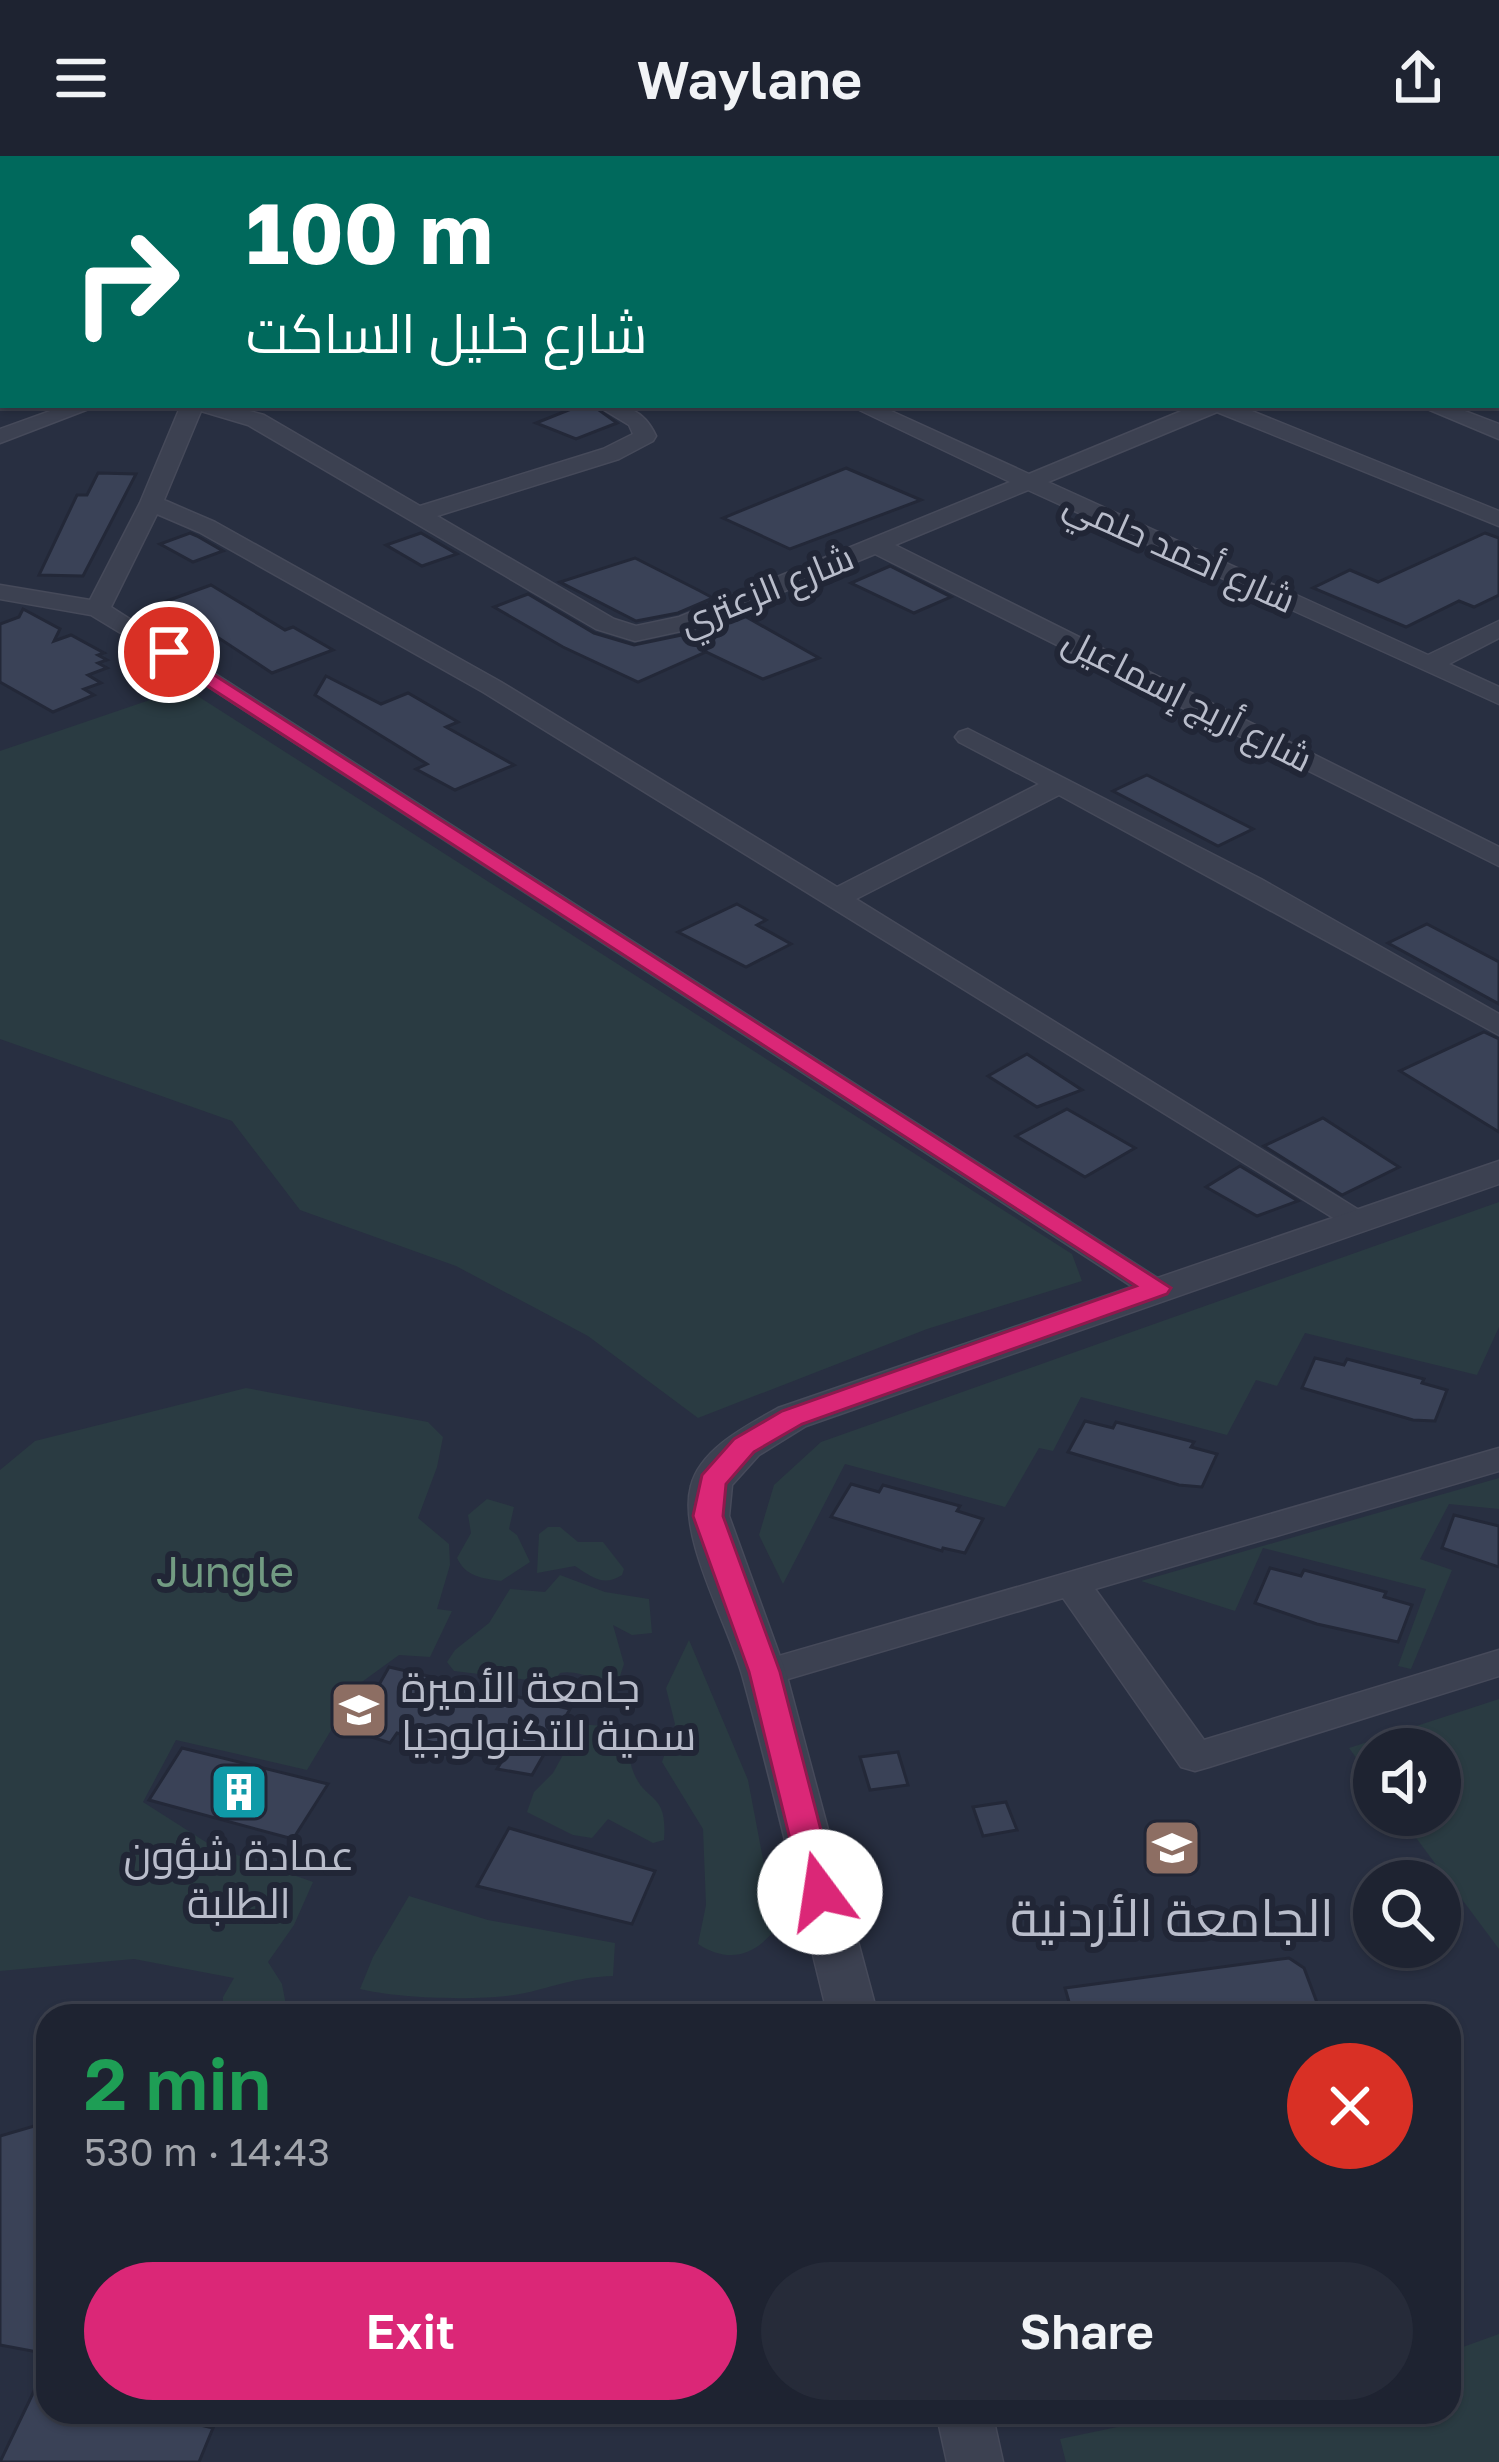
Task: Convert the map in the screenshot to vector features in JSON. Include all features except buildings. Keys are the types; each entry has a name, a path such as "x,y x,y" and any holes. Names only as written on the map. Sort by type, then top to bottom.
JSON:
{"street":[{"path":"0,436 79,408"},
{"path":"98,609 151,503 191,408"},
{"name":"شارع الزعتري","path":"215,408 256,420 574,608 635,634 671,628 1209,408"},
{"path":"420,514 611,454 645,436 638,421 613,408"},
{"name":"شارع أحمد حلمي","path":"867,408 1499,696"},
{"path":"1223,408 1499,519"},
{"path":"1437,408 1499,432"},
{"path":"151,503 207,527 492,687 1359,1220"},
{"name":"شارع أريج إسماعيل","path":"876,544 1499,858"},
{"path":"0,592 98,609 484,852 1157,1288"},
{"path":"1429,664 1499,628"},
{"path":"968,737 1251,885 1499,1026"},
{"path":"838,897 1056,786"},
{"path":"850,2004 764,1672 708,1516 712,1482 744,1446 792,1417 1499,1172"},
{"path":"764,1672 1499,1459"},
{"path":"1071,1582 1195,1757 1499,1663"},
{"path":"967,2424 975,2462"}],"green space":[{"path":"185,688 1072,1254 1082,1281 927,1329 698,1418 588,1336 456,1266 300,1210 232,1121 0,1039 0,751"},
{"path":"1499,1202 1499,1327 1477,1375 1305,1333 1277,1386 1256,1380 1227,1435 1081,1397 1053,1451 1039,1448 1005,1507 845,1464 783,1584 759,1535 774,1485 821,1442"},
{"name":"Jungle","path":"246,1388 428,1422 443,1437 418,1518 449,1544 450,1565 437,1609 452,1611 430,1657 399,1655 359,1684 307,1770 176,1740 143,1802 212,1846 313,1882 294,1925 268,1962 282,1984 286,2004 223,2004 234,1978 134,1959 0,1971 0,1470 35,1441"},
{"path":"1499,1478 1499,1509 1449,1504 1420,1559 1452,1570 1411,1669 1398,1666 1426,1589 1263,1548 1235,1611 1141,1581"},
{"path":"487,1499 514,1507 509,1529 530,1562 501,1581 470,1573 457,1558 471,1533 468,1515"},
{"path":"548,1527 560,1527 578,1542 603,1542 624,1569 622,1575 603,1580 575,1566 537,1573 539,1534"},
{"path":"560,1575 605,1592 649,1599 652,1633 632,1635 613,1625 624,1664 618,1682 568,1672 560,1673 553,1683 454,1671 447,1662 455,1650 489,1623 510,1589 545,1592"},
{"path":"689,1640 748,1780 776,1928 741,1954 720,1954 698,1944 706,1905 703,1829 662,1762 675,1724 666,1688"},
{"path":"1499,1699 1499,1949 1461,1898 1461,1860 1433,1860 1415,1836 1461,1836 1461,1728 1410,1728"},
{"path":"580,1724 614,1727 619,1732 638,1781 663,1813 664,1840 653,1843 608,1819 592,1838 573,1835 527,1812 534,1792 553,1773"},
{"path":"409,1896 488,1920 615,1943 613,1976 492,1997 421,1997 360,1989"},
{"path":"1499,2334 1499,2462 1066,2462 1060,2439 1132,2424 1461,2424 1461,2348"}],"place":[{"name":"جامعة الأميرة سمية للتكنولوجيا","path":"359,1710"},
{"name":"عمادة شؤون الطلبة","path":"239,1792"},
{"name":"الجامعة الأردنية","path":"1172,1848"}],"route":[{"path":"169,652 1157,1288 792,1417 744,1446 712,1482 708,1516 764,1672 820,1892"}]}
